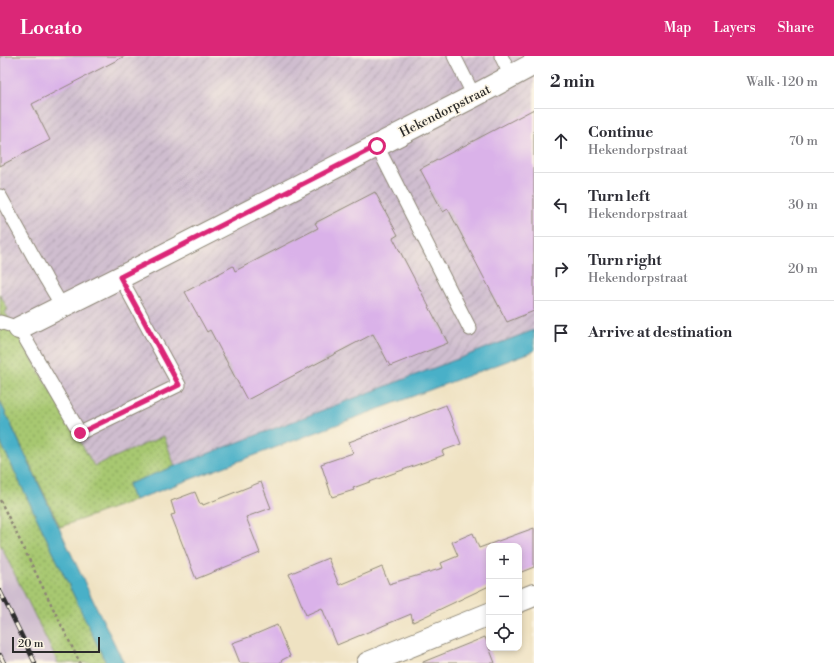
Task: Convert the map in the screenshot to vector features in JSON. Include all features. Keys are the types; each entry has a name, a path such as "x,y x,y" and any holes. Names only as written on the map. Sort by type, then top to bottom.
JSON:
{"street":[{"name":"Hekendorpstraat","path":"10,325 62,306 377,146 534,64"},
{"path":"522,601 534,595"},
{"path":"368,663 487,615"}],"lane":[{"path":"454,56 474,96"},
{"path":"501,56 511,76"},
{"path":"377,146 470,329"},
{"path":"0,196 62,306"},
{"name":"Hekendorpstraat","path":"10,325 80,433 179,385 120,277"}],"path":[{"path":"0,500 80,663"}],"shaded area":[{"path":"0,56 534,56 534,340 135,500 60,527 0,401"},
{"path":"0,544 20,585 58,663 0,663"}],"green space":[{"path":"0,294 8,310 5,312 94,466 164,436 175,467 128,484 131,495 135,500 60,527 0,401"},
{"path":"0,441 106,663 58,663 0,544"}],"water":[{"path":"534,330 534,351 135,500 131,495 128,484"},
{"path":"0,401 90,594 124,663 106,663 0,441"}],"building":[{"path":"0,56 125,56 32,104 50,140 0,166"},
{"path":"534,109 534,311 507,322 448,209 443,212 420,169"},
{"path":"375,192 398,235 393,238 448,343 390,366 373,334 247,400 210,330 207,332 185,292 233,266 235,271 318,228 315,223"},
{"path":"446,405 461,444 442,451 444,455 332,497 321,464 353,453 349,442"},
{"path":"261,482 271,508 246,517 260,553 196,579 171,515 175,514 171,501 195,492 200,504 202,503 203,505"},
{"path":"534,528 534,567 522,572 522,543 493,543"},
{"path":"473,533 479,548 486,545 486,587 413,622 411,614 337,645 322,608 306,615 289,574 328,558 339,585 382,567 389,584 443,568 441,563 458,556 452,542"},
{"path":"277,625 290,656 282,660 280,663 240,663 232,643"},
{"path":"485,637 486,651 490,651 495,663 423,663"}],"railway":[{"path":"0,591 35,663"},
{"path":"0,655 4,663"}],"route":[{"path":"80,433 179,385 120,277 377,146"}]}
